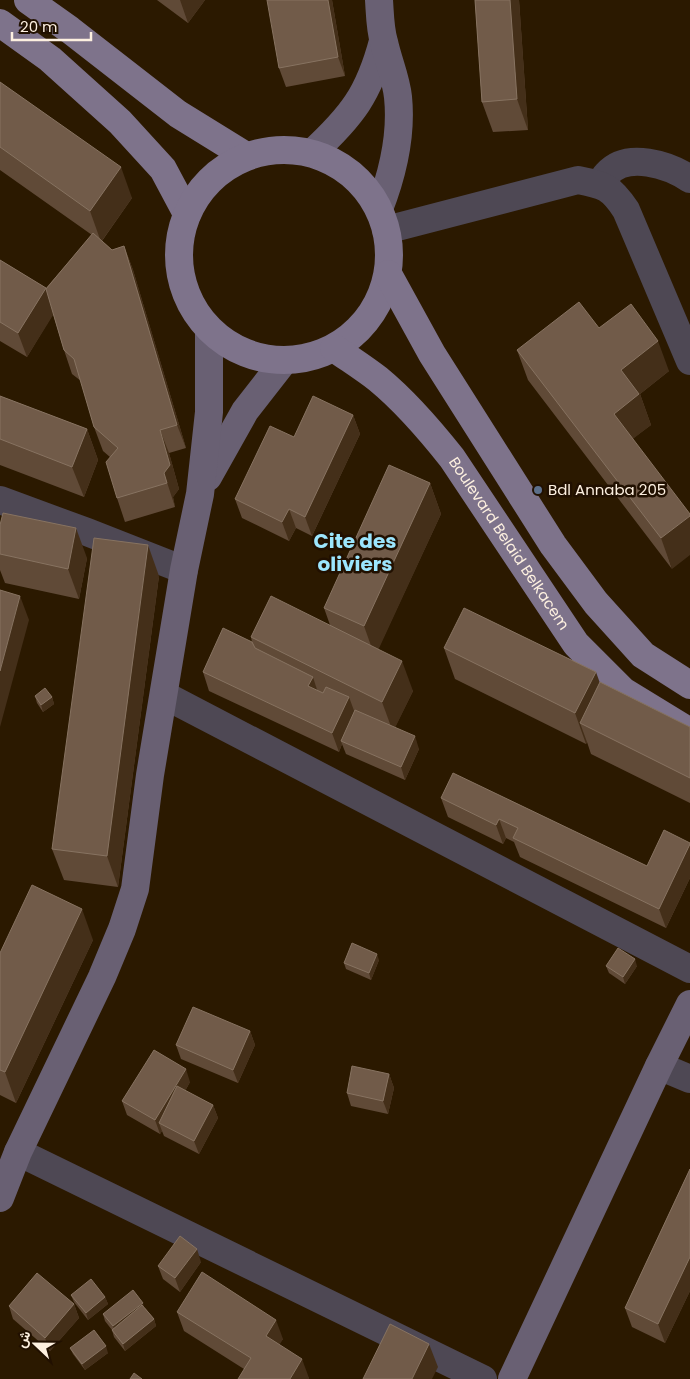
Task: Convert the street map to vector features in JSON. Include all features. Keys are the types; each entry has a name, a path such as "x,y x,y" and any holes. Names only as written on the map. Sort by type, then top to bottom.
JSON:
{"main road":[{"path":"28,0 70,30 178,114 246,156"},
{"path":"0,23 50,59 120,122 162,169 187,214"},
{"path":"268,150 312,153 332,161 351,174 367,190 382,220 389,252 388,274 374,309 350,337 334,348 309,357 284,361 251,356 236,349 209,330 196,314 186,295 180,276 178,255 180,234 194,199 204,185 217,173 246,156 268,150"},
{"path":"388,274 432,354 553,544 596,603 643,655 690,685"},
{"name":"Boulevard Belaid Belkacem","path":"334,348 393,392 438,440 452,458 576,644 623,691 690,732"}],"street":[{"path":"379,0 383,41 393,69 398,98 399,127 396,156 388,185 382,220 578,180 601,184 616,196 626,210 690,362"},
{"path":"312,153 351,114 366,91 383,41"},
{"path":"601,184 607,174 616,167 630,162 663,165 690,179"},
{"path":"0,1198 18,1152 102,977 122,929 135,889 150,775 184,570 200,494 209,412 209,330"},
{"path":"200,494 213,465 245,411 284,361"},
{"path":"0,500 184,570"},
{"path":"164,695 690,969"},
{"path":"512,1379 690,1004"},
{"path":"659,1066 690,1079"},
{"path":"18,1152 484,1379"}],"building":[{"path":"267,0 328,0 338,57 279,68"},
{"path":"475,0 510,0 517,99 482,102"},
{"path":"0,82 121,167 90,211 0,147"},
{"path":"93,233 112,250 124,246 177,425 160,430 170,465 164,473 167,483 117,498 106,462 118,448 94,427 74,359 64,350 46,289"},
{"path":"0,260 46,288 18,333 0,322"},
{"path":"579,302 599,328 631,304 658,341 621,370 639,394 614,414 690,514 690,516 661,538 517,350"},
{"path":"0,396 87,429 72,467 0,439"},
{"path":"313,396 353,415 305,517 289,509 282,522 235,499 270,426 294,437"},
{"path":"389,465 430,483 364,626 324,608"},
{"path":"3,513 76,528 68,569 0,554 0,525"},
{"path":"94,538 148,545 107,856 52,849"},
{"path":"0,590 20,596 0,671"},
{"path":"271,596 402,661 382,702 251,637"},
{"path":"464,608 596,672 575,713 444,648"},
{"path":"223,628 252,642 255,648 313,677 308,686 323,693 326,687 349,697 332,733 203,672"},
{"path":"600,682 690,727 690,778 580,723"},
{"path":"45,688 52,697 41,705 35,696"},
{"path":"355,710 415,736 401,767 341,741"},
{"path":"453,773 647,866 664,830 690,844 659,909 513,838 518,828 499,819 496,825 441,798"},
{"path":"32,885 82,909 5,1072 0,1070 0,953"},
{"path":"352,943 377,954 369,973 344,963"},
{"path":"618,948 635,959 623,977 606,966"},
{"path":"193,1007 250,1031 233,1070 176,1045"},
{"path":"154,1050 186,1069 155,1120 122,1101"},
{"path":"352,1066 389,1074 383,1101 347,1093"},
{"path":"177,1086 213,1105 194,1141 159,1123"},
{"path":"690,1169 690,1257 658,1324 625,1308"},
{"path":"180,1236 197,1249 175,1278 158,1266"},
{"path":"202,1272 276,1320 266,1336 302,1359 290,1379 238,1379 251,1358 177,1312"},
{"path":"37,1273 74,1304 45,1338 9,1306"},
{"path":"91,1279 105,1297 86,1313 71,1295"},
{"path":"133,1290 143,1303 113,1326 103,1314"},
{"path":"142,1305 154,1319 123,1344 112,1330"},
{"path":"390,1324 429,1344 412,1379 363,1379"},
{"path":"94,1330 106,1346 82,1364 70,1348"},
{"path":"134,1373 142,1379 130,1379"}],"place":[{"name":"Bdl Annaba 205","path":"538,490"}],"district":[{"name":"Cite des oliviers","path":"355,552"}]}
